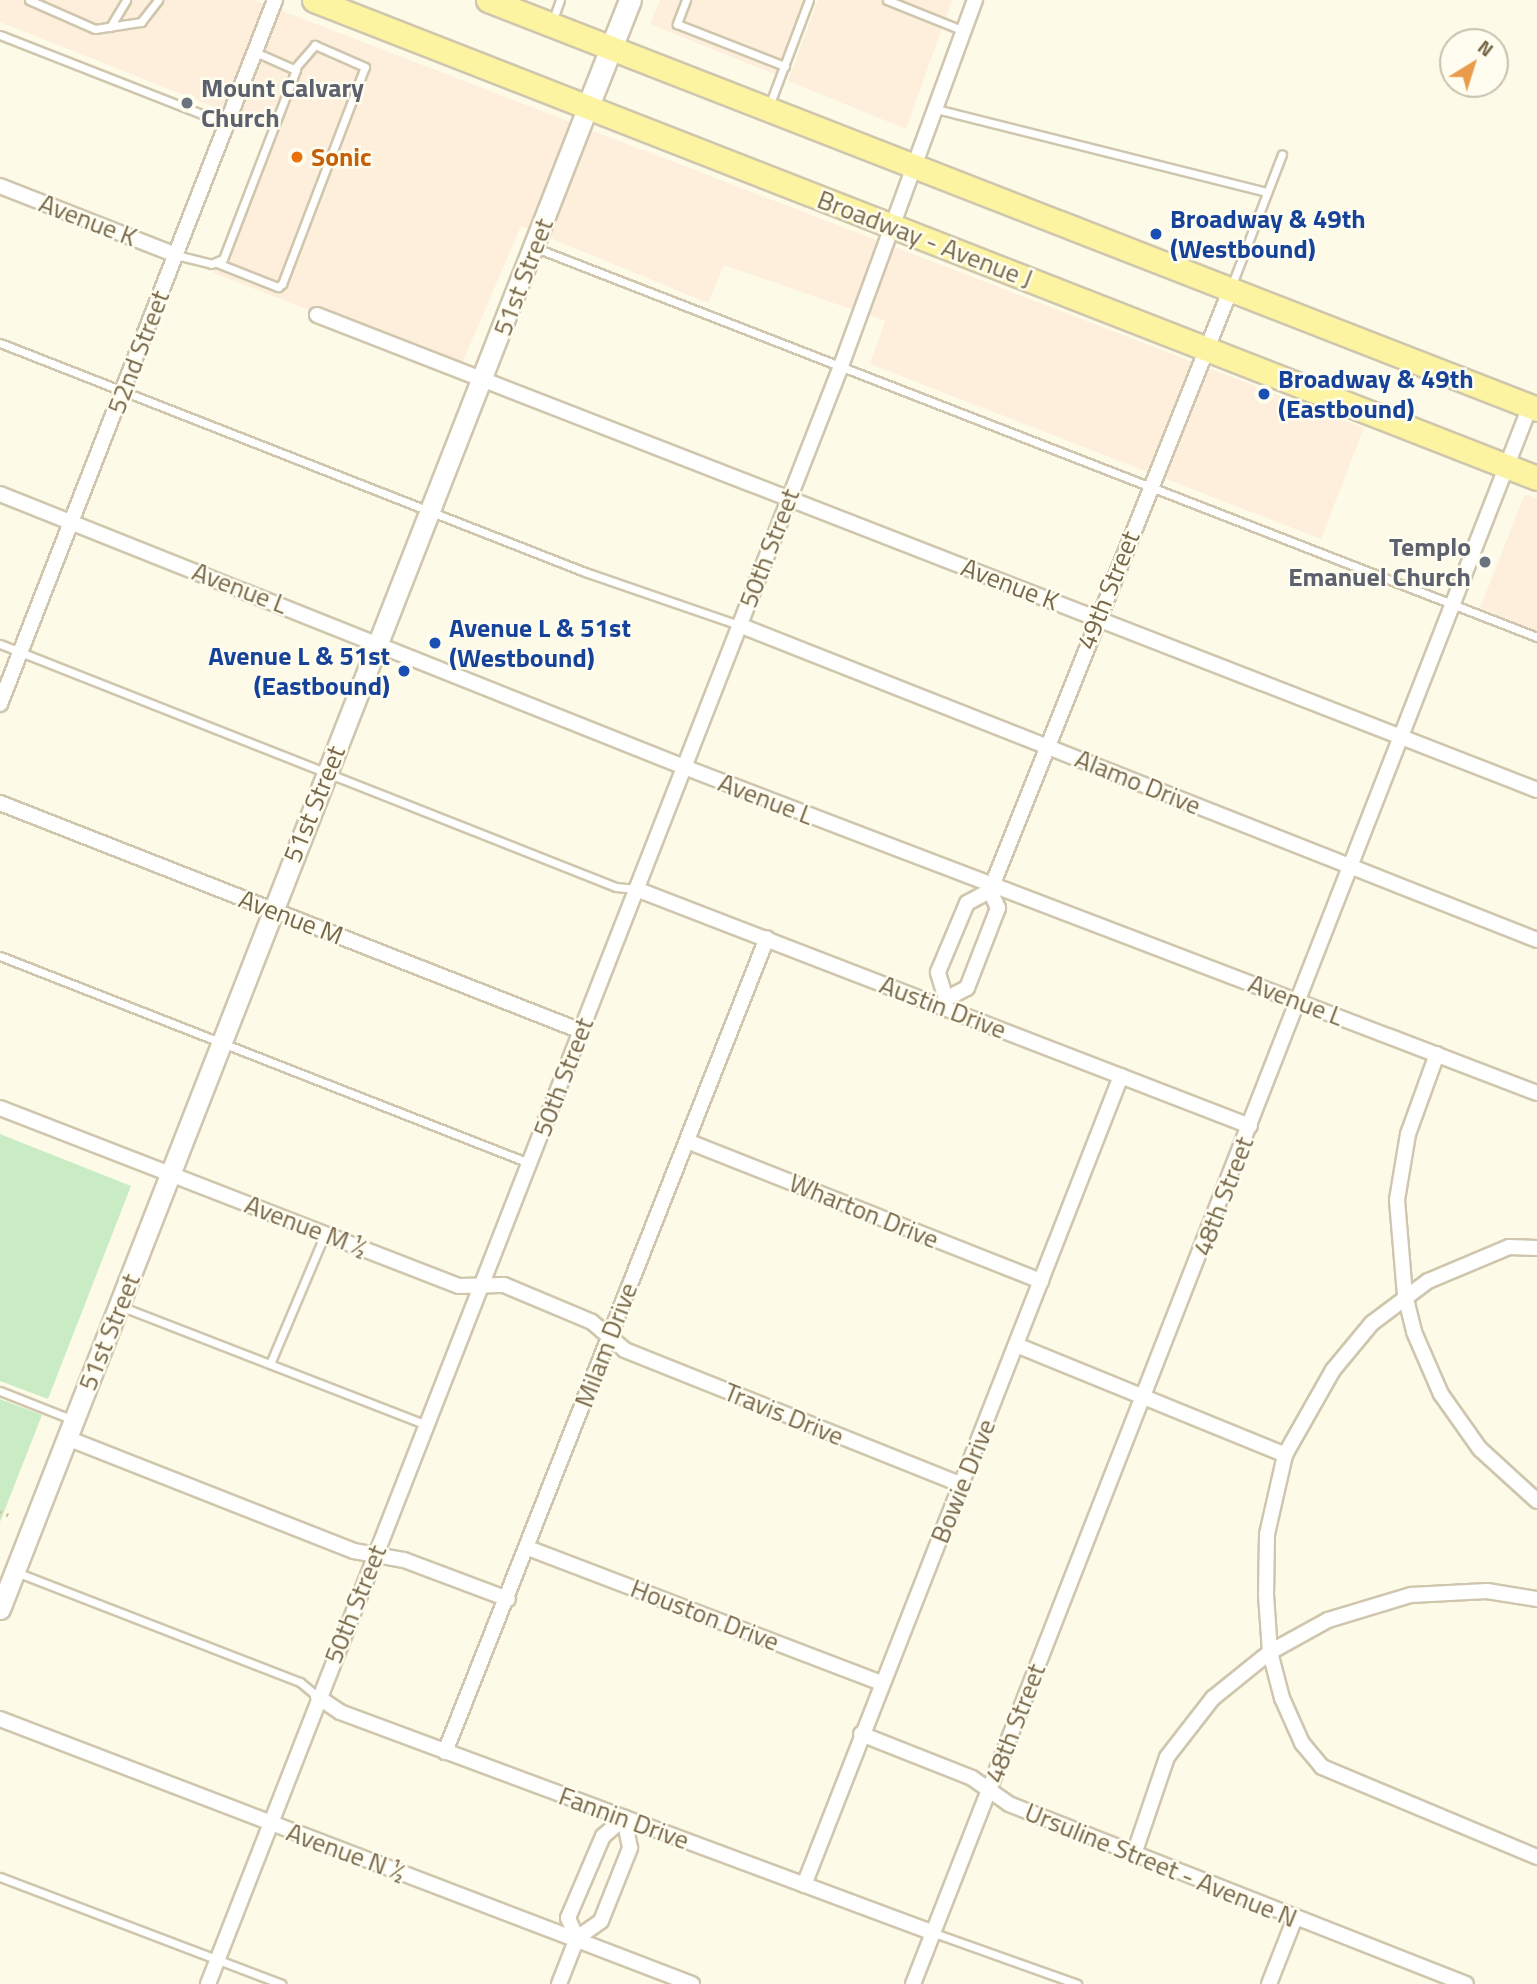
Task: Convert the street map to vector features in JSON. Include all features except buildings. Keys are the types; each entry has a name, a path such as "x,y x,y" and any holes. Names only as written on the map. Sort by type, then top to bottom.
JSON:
{"main road":[{"name":"Broadway - Avenue J","path":"314,0 1537,478"},
{"path":"488,0 1534,408"},
{"name":"51st Street","path":"588,106 630,0"}],"street":[{"name":"52nd Street","path":"0,704 275,0"},
{"name":"50th Street","path":"208,1984 318,1697 841,366 975,0"},
{"name":"51st Street","path":"0,1609 223,1044 326,771 535,248 588,106"},
{"name":"Avenue K","path":"0,186 176,255"},
{"name":"49th Street","path":"944,1003 967,988 998,908 991,887 1230,291"},
{"name":"Avenue K","path":"317,315 1537,790"},
{"name":"48th Street","path":"914,1984 1507,466 1534,408"},
{"name":"Avenue L","path":"0,494 379,642 684,767 991,887 1537,1093"},
{"name":"Alamo Drive","path":"739,625 1537,940"},
{"name":"Avenue M","path":"0,803 581,1031"},
{"path":"944,1003 938,972 967,903 991,887"},
{"name":"Austin Drive","path":"636,889 944,1003 1250,1126"},
{"name":"Milam Drive","path":"445,1752 508,1599 767,938"},
{"path":"1437,1054 1408,1133 1397,1200 1405,1295 1413,1332 1441,1394 1480,1449 1537,1501"},
{"name":"Bowie Drive","path":"804,1885 1121,1076"},
{"name":"Avenue M ½","path":"0,1108 459,1286 504,1285 592,1322 609,1336"},
{"name":"Wharton Drive","path":"687,1141 1041,1281"},
{"path":"1537,1248 1509,1247 1466,1262 1405,1295 1372,1323 1333,1370 1284,1455 1267,1534 1270,1652 1282,1698 1302,1743 1322,1767 1537,1857"},
{"name":"Travis Drive","path":"609,1336 625,1350 962,1485"},
{"path":"1016,1345 1284,1455"},
{"path":"70,1429 375,1555 404,1560 508,1599"},
{"name":"Houston Drive","path":"527,1548 882,1683"},
{"path":"1134,1854 1167,1757 1213,1698 1270,1652 1328,1620 1411,1595 1488,1591 1537,1599"},
{"name":"Fannin Drive","path":"318,1697 340,1712 934,1933"},
{"name":"Avenue N ½","path":"0,1719 692,1984"},
{"name":"Ursuline Street - Avenue N","path":"861,1734 967,1776 1009,1804 1466,1984"},
{"path":"559,1984 577,1938 601,1921 625,1861 630,1848 624,1818 603,1836 568,1918 577,1938"},
{"path":"1269,1984 1295,1918"}],"lane":[{"path":"29,0 95,29 141,22 158,0"},
{"path":"110,27 125,0"},
{"path":"551,25 560,0"},
{"path":"686,0 677,24 785,66"},
{"path":"887,0 964,31"},
{"path":"768,110 807,1"},
{"path":"0,35 228,124"},
{"path":"176,255 217,263 278,287 282,284 365,67 315,45 296,67 223,259 217,263"},
{"path":"255,51 296,67"},
{"path":"936,109 1267,192"},
{"path":"1230,291 1282,154"},
{"path":"535,248 1537,637"},
{"path":"0,342 598,576 739,625"},
{"path":"0,644 616,887 636,889"},
{"path":"0,957 529,1163"},
{"path":"270,1364 324,1234"},
{"path":"120,1306 427,1425"},
{"path":"0,1391 70,1429"},
{"path":"15,1572 300,1682 318,1697"},
{"path":"0,1877 281,1984"},
{"path":"934,1933 1077,1984"}],"path":[{"path":"0,1512 12,1517"}],"shaded area":[{"path":"0,0 254,0 1364,428 1321,539 870,364 885,321 724,265 708,303 521,226 460,368 213,273 269,129 0,22"},
{"path":"660,0 806,0 776,75 650,24"},
{"path":"818,0 952,0 906,129 788,81"},
{"path":"1525,494 1537,499 1537,631 1480,608"}],"green space":[{"path":"0,1134 131,1186 48,1399 0,1381"},
{"path":"0,1399 42,1415 0,1522"}],"place":[{"name":"Mount Calvary Church","path":"187,103"},
{"name":"Sonic","path":"297,157"},
{"name":"Broadway & 49th (Westbound)","path":"1156,234"},
{"name":"Broadway & 49th (Eastbound)","path":"1264,394"},
{"name":"Templo Emanuel Church","path":"1485,562"},
{"name":"Avenue L & 51st (Westbound)","path":"435,643"},
{"name":"Avenue L & 51st (Eastbound)","path":"404,671"}]}
